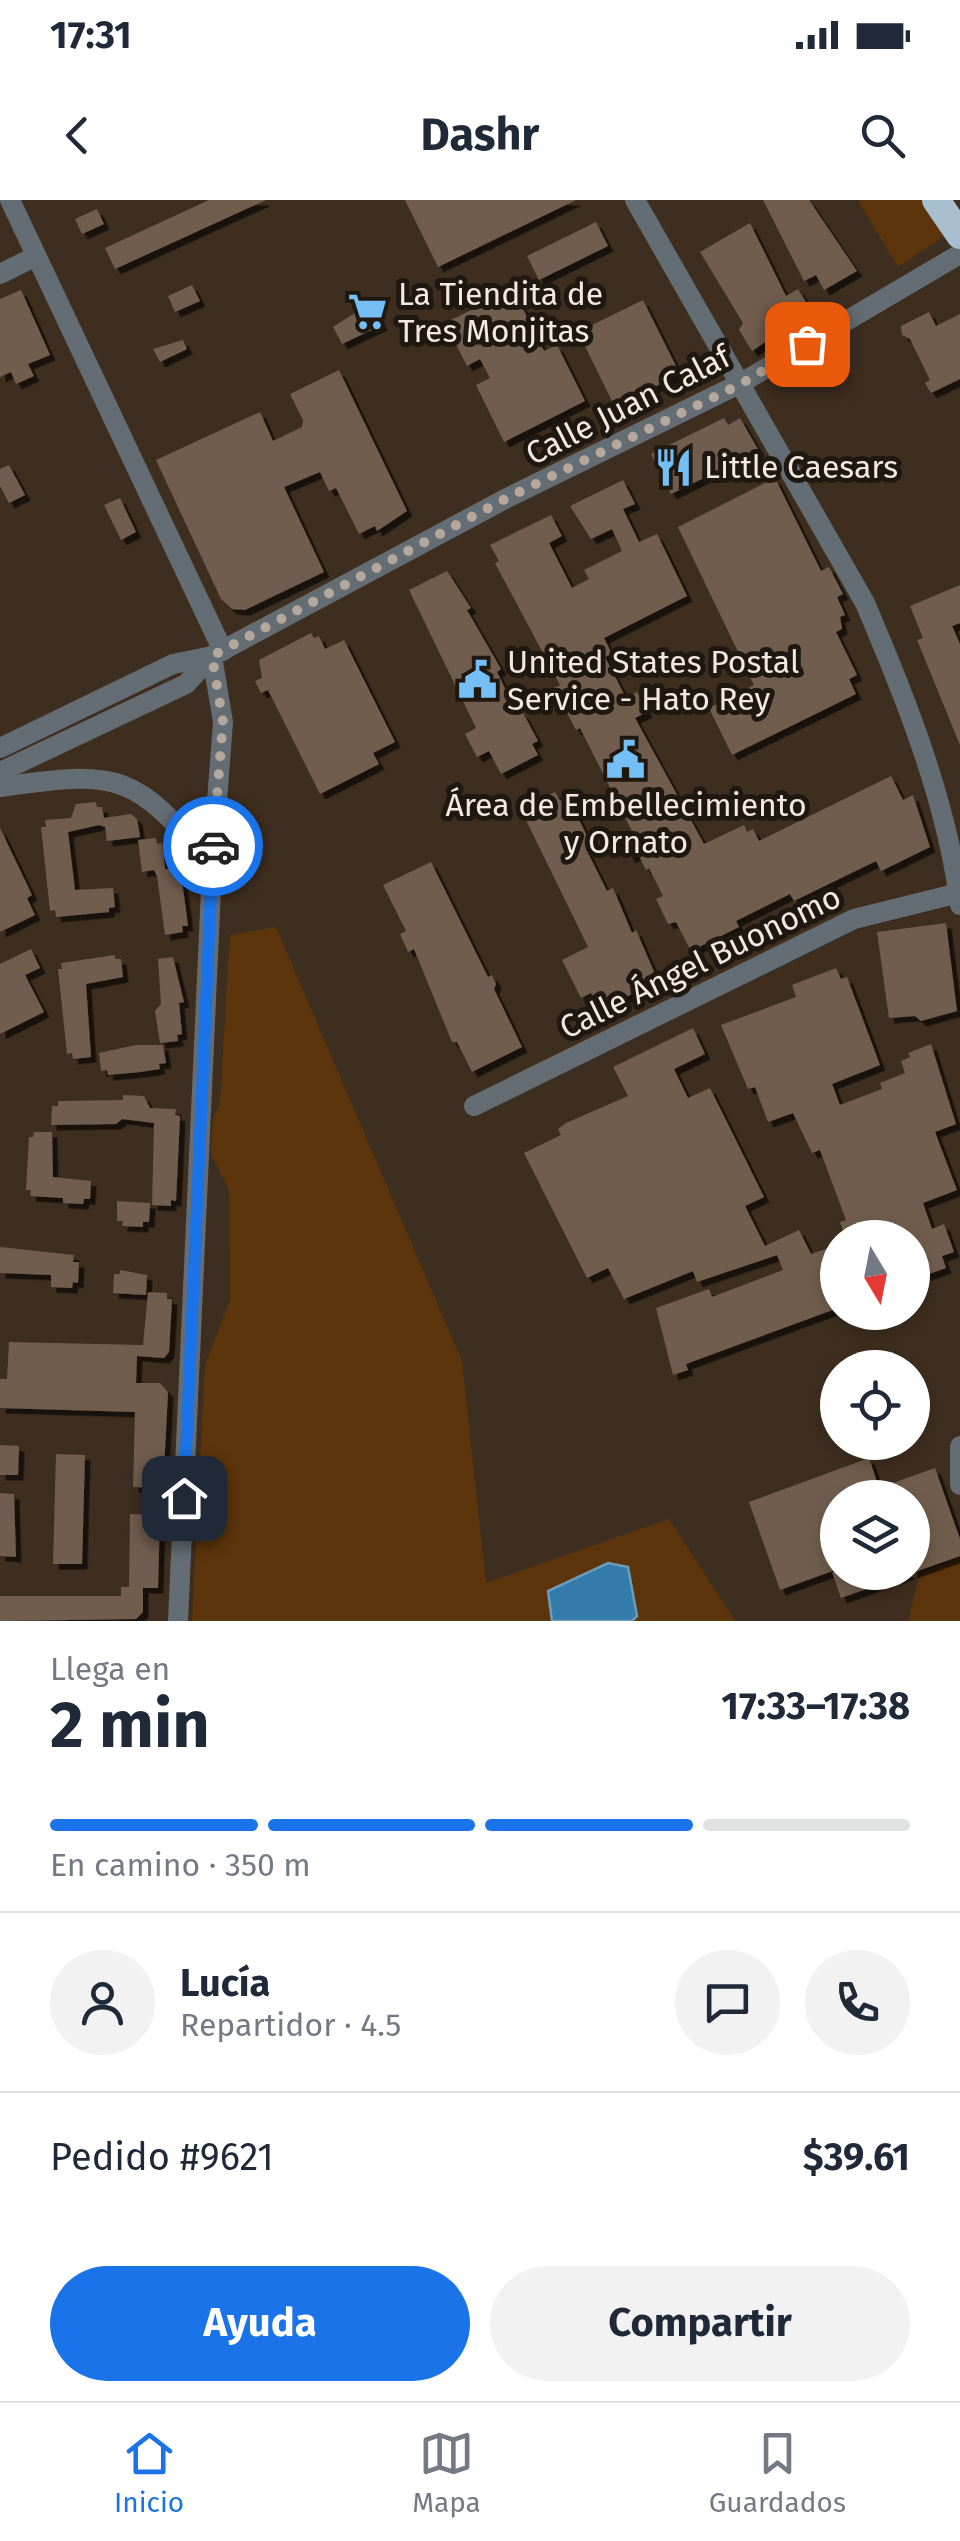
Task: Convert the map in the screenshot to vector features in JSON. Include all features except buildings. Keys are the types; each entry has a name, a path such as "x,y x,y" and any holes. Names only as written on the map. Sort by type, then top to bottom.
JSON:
{"highway":[{"path":"936,200 960,235"}],"street":[{"path":"10,200 218,654 223,722 212,867 178,1621"},
{"path":"635,200 879,635 944,821 959,899"},
{"name":"Calle Juan Calaf","path":"218,654 507,498 741,384 960,254"},
{"path":"0,274 34,257"},
{"path":"0,748 173,664 218,654"},
{"path":"0,772 186,684 218,654"},
{"path":"0,787 80,776 121,783 164,808 212,867"},
{"name":"Calle Ángel Buonomo","path":"474,1106 854,919 959,899"},
{"path":"960,1446 960,1485"}],"shaded area":[{"path":"858,200 922,200 944,236 898,267"},
{"path":"276,927 462,1361 486,1583 669,1519 735,1621 192,1621 205,1365 230,1300 229,1190 211,1154 213,1118 220,1104 230,935"},
{"path":"960,1558 960,1621 908,1621 916,1590 930,1590 930,1570"}],"water":[{"path":"608,1563 628,1567 637,1616 632,1621 552,1621 548,1591"}],"way so far":[{"path":"213,846 223,722 212,656 507,498 741,384 807,344"}],"place":[{"name":"La Tiendita de Tres Monjitas","path":"368,312"},
{"name":"Little Caesars","path":"674,467"},
{"name":"United States Postal Service - Hato Rey","path":"477,680"},
{"name":"Área de Embellecimiento y Ornato","path":"626,760"}],"route":[{"path":"184,1498 213,846"}]}
